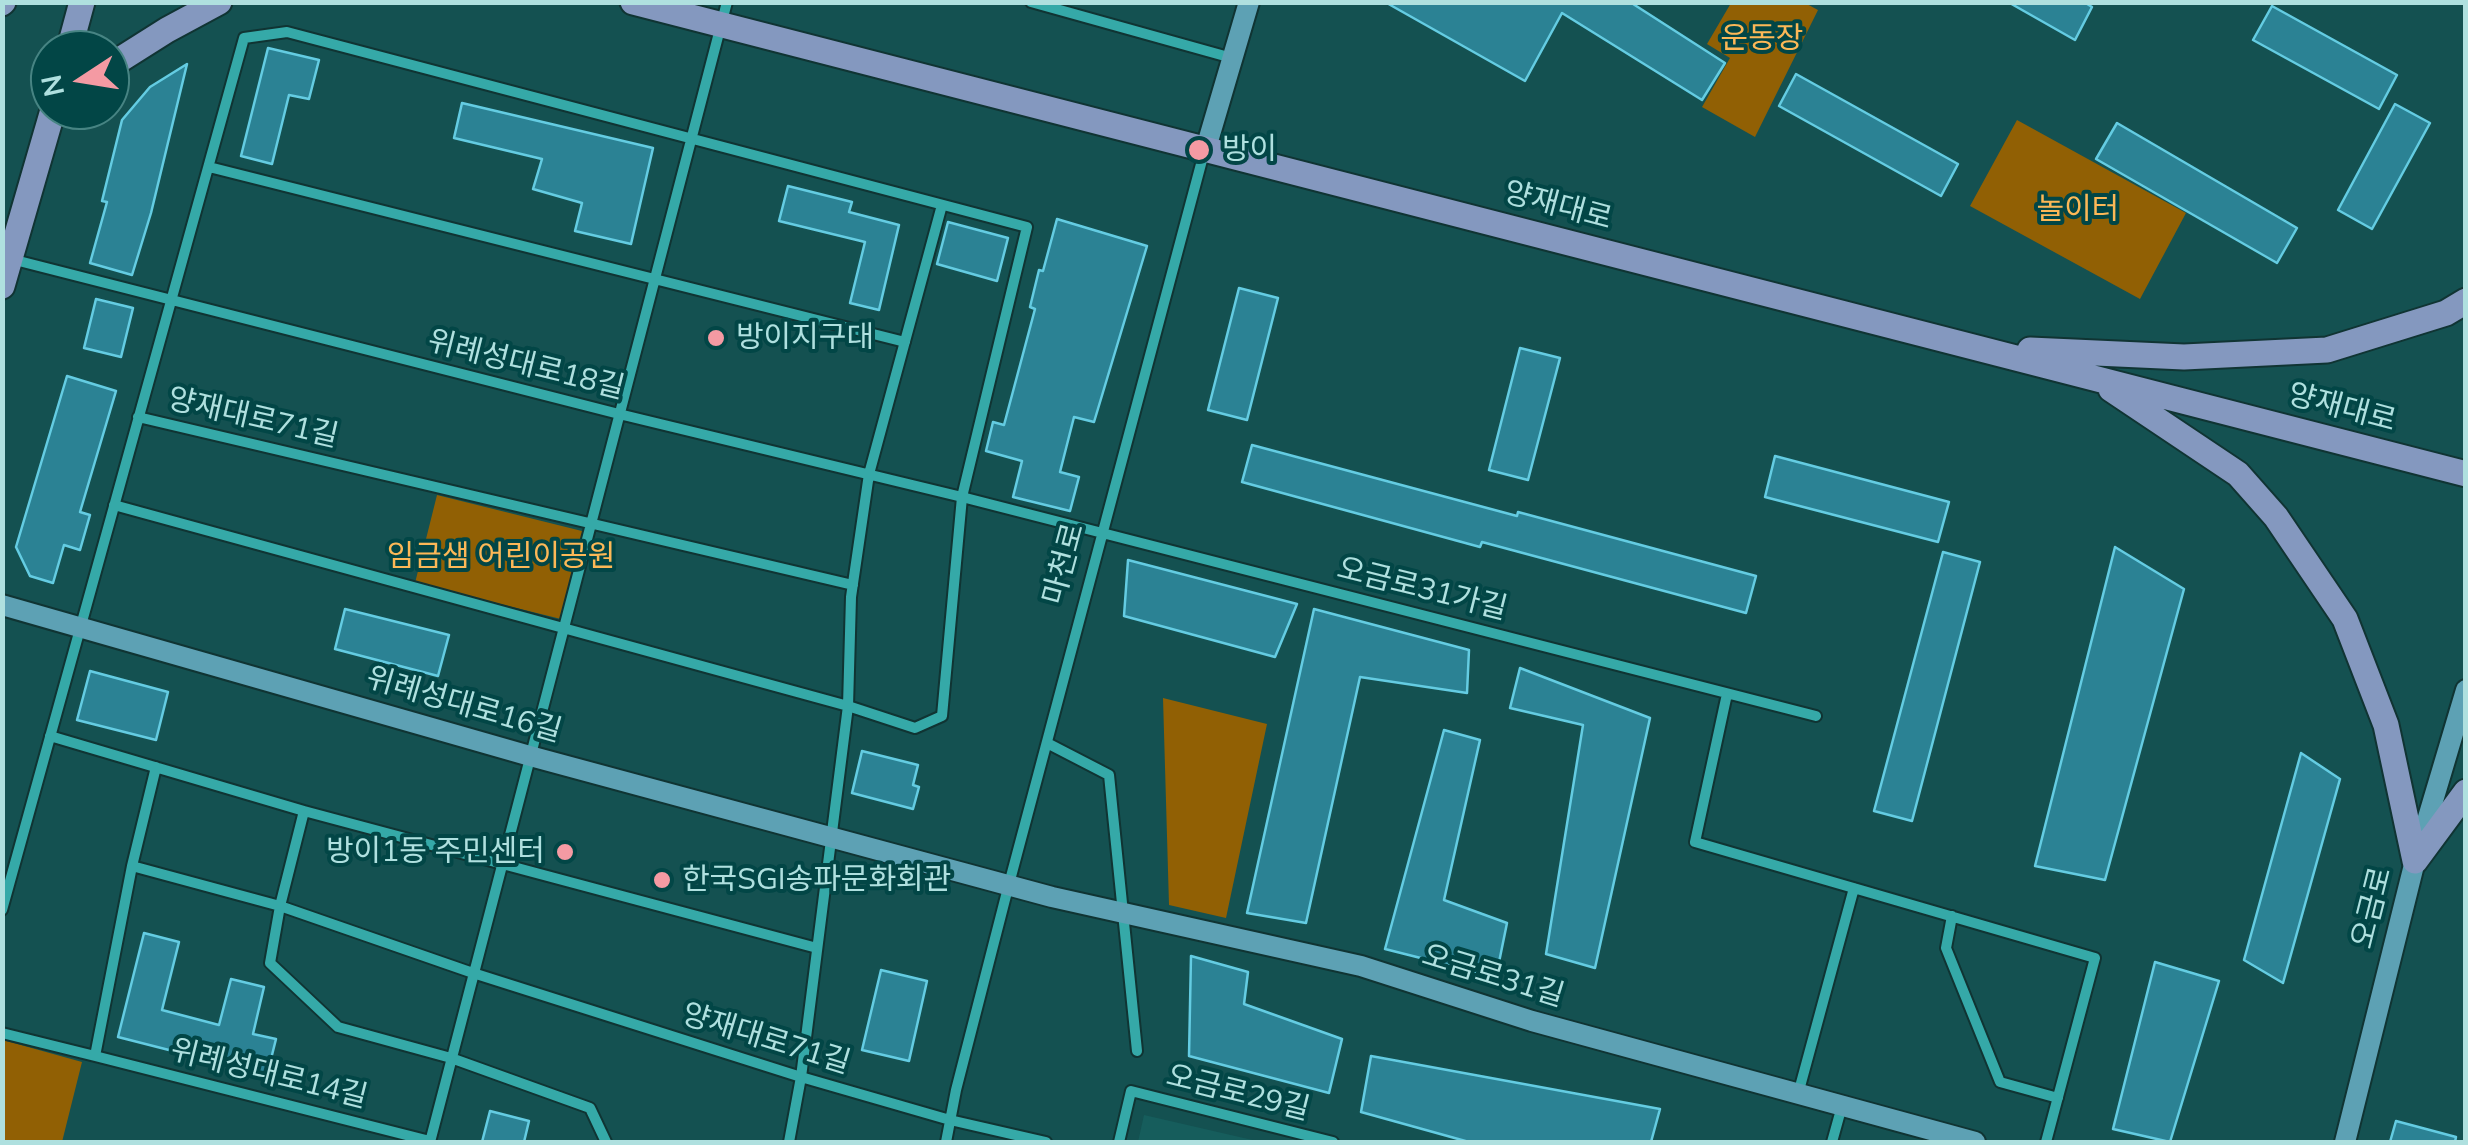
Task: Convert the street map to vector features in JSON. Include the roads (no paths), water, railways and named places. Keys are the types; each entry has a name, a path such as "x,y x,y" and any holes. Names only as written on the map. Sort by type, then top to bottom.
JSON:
{"main road":[{"path":"74,30 82,2"},
{"path":"130,53 219,2"},
{"name":"양재대로","path":"634,2 723,14 1206,148 2466,474"},
{"path":"2,286 47,130"},
{"path":"45,138 51,130"},
{"path":"1974,348 2184,357 2327,350 2446,313 2466,301"},
{"path":"2094,378 2238,474 2276,517 2345,619 2386,725 2414,861"},
{"path":"2414,861 2466,792"}],"street":[{"path":"1031,2 1232,58"},
{"name":"마천로","path":"946,1142 1009,884 1206,148 1249,2"},
{"path":"430,1142 723,14"},
{"path":"2,910 138,417 244,38 287,32 1027,227 962,497 942,716 915,728 848,706 114,505"},
{"path":"209,167 905,342"},
{"path":"789,1142 801,1076 848,706 853,584 869,474 942,205"},
{"name":"위례성대로18길","path":"10,258 1103,533"},
{"name":"양재대로71길","path":"138,417 853,584"},
{"name":"오금로31가길","path":"1103,533 1816,716"},
{"name":"위례성대로16길","path":"2,605 530,756 1009,884"},
{"name":"오금로","path":"2345,1142 2414,861 2466,690"},
{"path":"1727,694 1695,842 2094,958 2046,1142"},
{"path":"50,736 304,811 817,948"},
{"path":"1047,744 1109,775 1137,1051"},
{"path":"95,1056 132,866 156,767"},
{"path":"304,811 270,963 338,1027 452,1058 590,1108 606,1142"},
{"path":"132,866 280,906"},
{"name":"오금로31길","path":"1009,884 1124,914 1360,966 1532,1021 1975,1142"},
{"path":"1798,1095 1854,888"},
{"name":"양재대로71길","path":"280,906 474,973 801,1076 950,1120 1046,1142"},
{"path":"1952,916 1946,948 2000,1082 2058,1098"},
{"name":"위례성대로14길","path":"2,1032 430,1142"},
{"name":"오금로29길","path":"1119,1142 1131,1091 1333,1142"},
{"path":"1832,1142 1842,1106"}],"place":[{"name":"방이","path":"1199,150"},
{"name":"방이지구대","path":"716,338"},
{"name":"방이1동 주민센터","path":"565,852"},
{"name":"한국SGI송파문화회관","path":"662,880"}],"park label":[{"name":"운동장","path":"1762,39"},
{"name":"놀이터","path":"2078,210"},
{"name":"임금샘 어린이공원","path":"501,557"}]}
